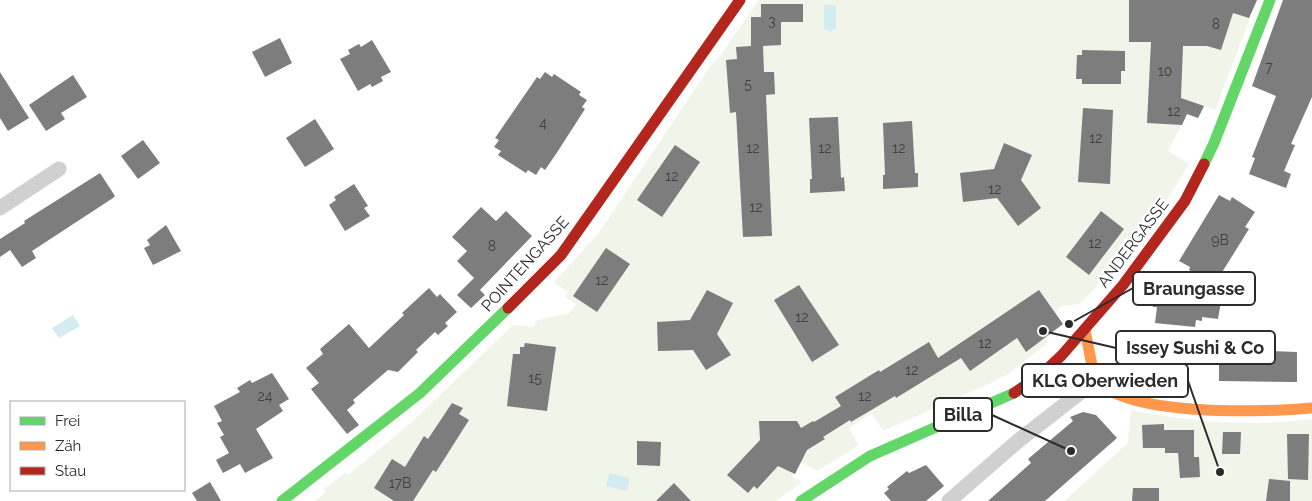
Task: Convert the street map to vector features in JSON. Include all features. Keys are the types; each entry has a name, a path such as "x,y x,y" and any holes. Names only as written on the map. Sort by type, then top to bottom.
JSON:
{"street":[{"name":"POINTENGASSE","path":"282,501 427,387 561,255 740,0"},
{"name":"ANDERGASSE","path":"801,501 870,456 1016,392 1057,360 1085,330 1128,278 1184,201 1214,143 1270,0"},
{"path":"0,208 60,169"},
{"path":"1085,330 1091,365 1096,380 1107,389 1124,396 1196,410 1247,412 1312,408"},
{"path":"950,501 1018,441 1096,380"}],"shaded area":[{"path":"759,0 1257,0 1215,110 1204,106 1198,118 1187,114 1168,151 1189,164 1170,195 1091,293 1079,304 1060,306 1056,314 1063,324 1046,338 1049,342 1008,374 995,381 883,431 872,413 849,428 859,445 817,471 801,462 793,477 802,482 776,501 315,501 326,492 324,489 345,473 348,475 413,421 513,325 533,327 538,320 570,313 576,304 565,297 568,292 554,282 598,234 714,61 717,60"},
{"path":"1131,410 1176,418 1221,422 1266,423 1312,419 1312,501 1064,501 1128,443"}],"water":[{"path":"824,5 836,5 836,29 832,29 832,32 824,29"},
{"path":"73,315 80,326 59,338 52,328"},
{"path":"609,473 630,478 627,491 606,486"}],"building":[{"path":"1129,0 1257,0 1249,18 1233,13 1221,50 1207,46 1183,46 1181,98 1204,106 1198,118 1187,114 1182,125 1147,123 1151,42 1129,42"},
{"path":"1283,0 1312,0 1312,97 1291,144 1295,145 1284,171 1291,174 1286,188 1249,174 1255,158 1252,157 1276,96 1252,86"},
{"path":"761,4 803,4 803,22 781,22 781,45 763,46 764,72 774,72 775,94 766,95 772,236 743,237 736,112 730,113 726,60 737,59 736,47 751,46 751,17 761,17"},
{"path":"280,38 292,63 265,77 252,52"},
{"path":"372,40 391,72 381,77 383,81 372,87 370,84 358,91 340,59 350,54 348,50 359,44 361,47"},
{"path":"1082,50 1125,51 1125,71 1121,71 1121,84 1082,84 1082,79 1076,79 1077,55 1082,55"},
{"path":"0,72 29,118 8,131 0,118"},
{"path":"545,72 552,77 554,74 581,92 579,95 587,100 582,107 585,109 556,154 545,170 541,167 536,175 528,170 526,173 498,155 501,151 494,147 499,140 495,138 537,77 540,79"},
{"path":"73,75 87,97 61,113 65,119 46,131 29,105"},
{"path":"1083,108 1113,110 1110,184 1078,182"},
{"path":"838,117 841,178 844,177 845,191 810,193 810,179 812,179 809,118"},
{"path":"315,119 334,149 305,167 286,138"},
{"path":"912,121 915,173 918,173 918,187 883,189 883,175 885,175 883,123"},
{"path":"143,140 160,163 138,179 121,156"},
{"path":"1004,143 1032,155 1021,180 1041,208 1018,226 997,198 963,202 960,173 994,169"},
{"path":"675,145 700,162 662,217 637,200"},
{"path":"100,173 115,196 113,198 32,251 36,258 22,267 10,250 0,257 0,239 25,223 24,221"},
{"path":"354,184 368,206 364,208 370,216 345,231 329,205 336,200 334,197"},
{"path":"1219,195 1230,201 1232,197 1255,212 1245,227 1249,229 1214,285 1189,270 1190,267 1179,261"},
{"path":"481,207 496,221 506,211 532,236 480,290 485,295 471,308 457,295 474,278 457,261 467,251 452,237"},
{"path":"1101,211 1124,229 1089,275 1066,257"},
{"path":"166,225 181,251 153,265 144,248 150,245 147,240"},
{"path":"606,248 630,264 597,312 573,296"},
{"path":"799,285 839,345 812,362 774,300"},
{"path":"429,288 437,297 440,294 457,312 445,323 448,326 438,335 435,332 416,350 418,352 398,372 388,370 353,400 355,403 347,410 359,425 347,434 311,389 319,383 306,368 323,354 320,349 349,324 369,348"},
{"path":"707,290 733,303 717,334 731,355 706,370 693,350 658,351 657,322 690,320"},
{"path":"1039,290 1063,324 1026,352 1017,338 970,371 961,358 896,398 895,396 851,422 850,420 823,437 825,439 807,450 795,474 778,466 757,489 754,486 748,493 727,475 760,440 759,421 797,421 801,428 814,422 841,406 835,397 879,370 880,372 929,342 938,358"},
{"path":"1155,292 1222,296 1218,319 1202,317 1202,321 1196,320 1195,327 1155,323 1157,307 1153,307"},
{"path":"525,343 556,347 547,411 507,406 513,354 520,354 520,347 524,347"},
{"path":"1219,349 1297,352 1297,382 1219,381"},
{"path":"272,373 289,399 279,405 283,411 256,429 273,458 245,473 240,464 223,473 216,460 229,453 220,437 224,435 217,423 222,421 214,406 240,392 237,388 250,380 252,383"},
{"path":"452,403 463,408 459,414 469,420 436,472 433,470 413,501 394,501 374,488 392,459 405,467 424,436 428,439"},
{"path":"1083,412 1096,415 1117,438 1045,501 988,501 1031,463 1028,459 1073,421 1070,417"},
{"path":"1164,424 1164,430 1194,430 1194,457 1199,457 1200,477 1180,478 1178,453 1165,453 1165,448 1143,448 1142,425"},
{"path":"1223,432 1241,432 1240,454 1222,454"},
{"path":"1287,434 1309,434 1308,480 1288,479"},
{"path":"637,441 661,442 660,466 637,465"},
{"path":"926,465 944,486 926,501 891,501 884,493 889,489 887,487 907,471 909,473"},
{"path":"1269,479 1290,481 1290,501 1266,501"},
{"path":"210,482 221,501 197,501 192,493"},
{"path":"674,483 691,501 656,501"},
{"path":"1133,488 1159,488 1159,501 1132,501"}],"traffic: fast":[{"path":"1204,164 1270,0"},
{"path":"282,501 420,393 508,308"},
{"path":"801,501 870,456 1014,393"}],"traffic: slow":[{"path":"1085,330 1094,376 1108,390 1132,399 1162,406 1230,411 1312,408"}],"traffic: jam":[{"path":"508,308 561,255 740,0"},
{"path":"1014,393 1041,375 1062,355 1123,285 1185,201 1204,164"}],"place":[{"name":"Braungasse","path":"1069,324"},
{"name":"Issey Sushi & Co","path":"1043,331"},
{"name":"Billa","path":"1071,451"},
{"name":"KLG Oberwieden","path":"1220,472"}]}
